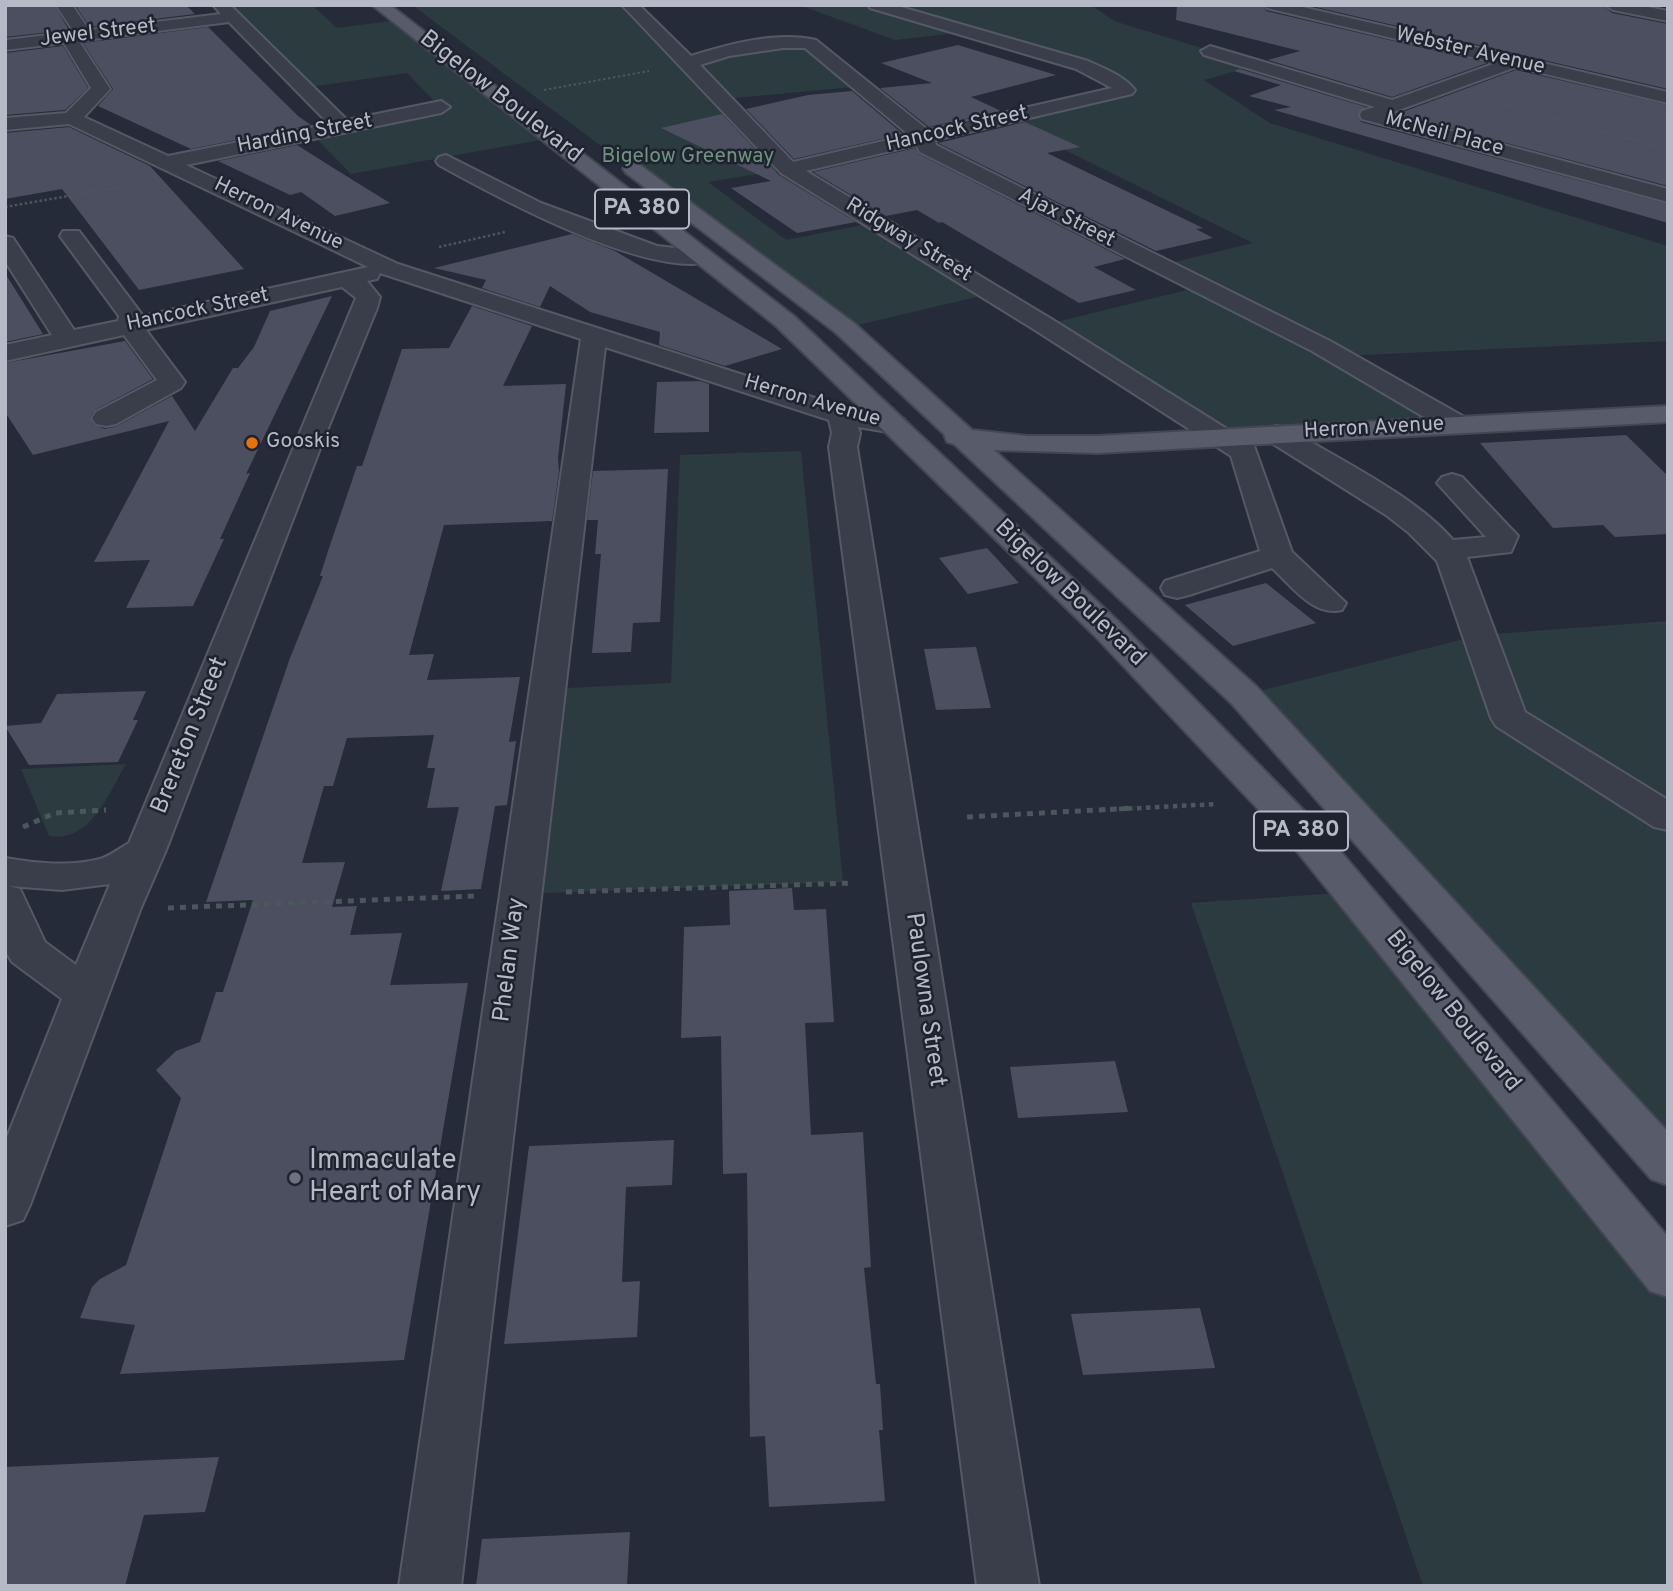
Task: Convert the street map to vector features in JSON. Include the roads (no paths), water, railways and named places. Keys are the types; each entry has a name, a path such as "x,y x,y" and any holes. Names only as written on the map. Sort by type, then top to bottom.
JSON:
{"main road":[{"name":"Bigelow Boulevard","path":"380,5 785,321 1106,628 1305,835 1668,1275"},
{"name":"Bigelow Boulevard","path":"412,5 455,37"},
{"name":"Bigelow Boulevard","path":"618,158 834,320 964,437 1051,489 1244,695 1668,1165"},
{"name":"Herron Avenue","path":"894,425 1035,445 1123,444 1219,436 1668,414"},
{"path":"1051,489 1095,453 1123,444"}],"street":[{"path":"64,5 101,89 72,118"},
{"name":"Ridgway Street","path":"630,5 718,92 788,169 1034,318 1244,452 1277,556"},
{"path":"876,5 965,32 1070,72"},
{"name":"Webster Avenue","path":"1273,5 1668,98"},
{"path":"1613,5 1668,16"},
{"path":"227,11 343,127"},
{"name":"Jewel Street","path":"5,45 77,37 227,11"},
{"name":"Hancock Street","path":"788,169 1126,90 1111,78 1082,65 965,32"},
{"name":"Ajax Street","path":"687,64 702,56 790,42 810,44 925,138 927,148 1321,346 1456,424"},
{"path":"1210,51 1389,105"},
{"name":"McNeil Place","path":"1514,62 1389,105 1369,115 1668,196"},
{"name":"Harding Street","path":"169,162 441,107"},
{"name":"Herron Avenue","path":"5,124 72,118 390,269 841,415 894,425"},
{"path":"446,161 533,208 654,253 702,257"},
{"path":"71,236 131,316 130,326 172,382 106,418"},
{"path":"5,243 67,340"},
{"name":"Hancock Street","path":"5,353 390,269"},
{"name":"Brereton Street","path":"5,1205 119,910 146,850 312,433 365,308 368,297 358,286 344,279"},
{"name":"Phelan Way","path":"430,1586 594,335"},
{"name":"Paulowna Street","path":"841,415 846,433 843,447 1007,1586"},
{"path":"1277,433 1405,516 1446,550 1452,559 1509,718 1668,818"},
{"path":"1446,550 1500,545 1502,536 1452,482"},
{"path":"1177,588 1277,556 1330,603"},
{"path":"5,872 30,876 72,875 116,868 146,850"},
{"path":"5,899 27,951 86,994"}],"place":[{"name":"Gooskis","path":"252,443"},
{"name":"Immaculate Heart of Mary","path":"295,1178"}],"park label":[{"name":"Bigelow Greenway","path":"688,158"}]}
